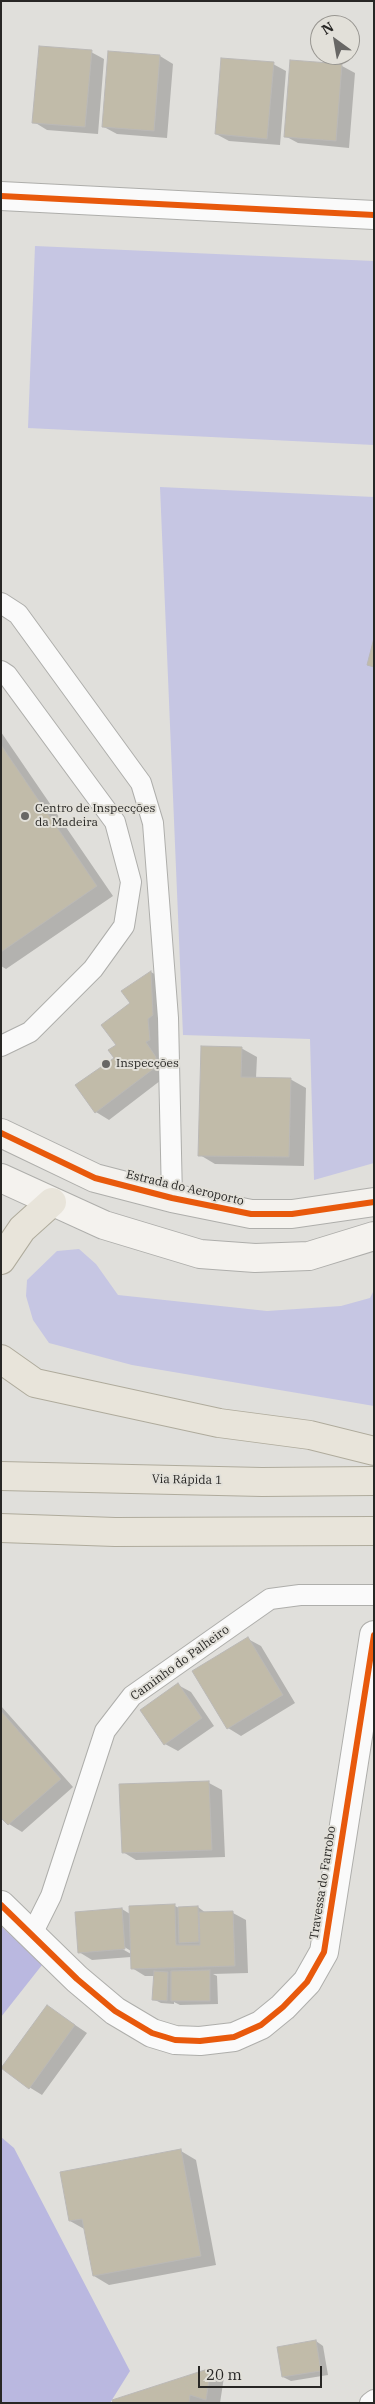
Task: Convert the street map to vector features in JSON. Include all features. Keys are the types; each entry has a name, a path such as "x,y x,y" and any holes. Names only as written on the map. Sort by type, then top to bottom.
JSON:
{"highway":[{"path":"1,1260 22,1229 52,1202"},
{"path":"1,1359 35,1383 219,1423 310,1435 374,1451"},
{"name":"Via Rápida 1","path":"5,1476 262,1482 374,1481"},
{"path":"4,1528 125,1532 374,1531"}],"main road":[{"name":"Estrada do Aeroporto","path":"1,1133 95,1178 172,1198 251,1214 292,1214 374,1202"},
{"path":"1,1178 104,1225 200,1254 255,1258 309,1256 374,1236"}],"street":[{"path":"1,196 374,216"},
{"name":"Travessa do Farrobo","path":"32,1936 115,2011 152,2033 175,2040 200,2041 234,2037 261,2024 283,2008 307,1982 324,1952 374,1635"},
{"path":"1,1905 32,1936"}],"lane":[{"path":"1,603 18,614 141,783 153,822 168,1018 172,1198"},
{"path":"1,671 7,675 115,822 131,882 124,926 93,969 30,1032 1,1046"},
{"name":"Caminho do Palheiro","path":"32,1936 51,1896 105,1731 132,1696 270,1599 300,1595 374,1595"},
{"path":"370,2403 374,2400"}],"shaded area":[{"path":"35,246 374,261 374,445 28,428"},
{"path":"160,487 374,497 374,1163 314,1180 310,1039 183,1035"},
{"path":"79,1249 96,1264 118,1295 267,1311 341,1306 370,1298 374,1290 374,1406 132,1365 49,1343 33,1320 26,1296 27,1280 57,1251"},
{"path":"1,1926 42,1965 1,2017"},
{"path":"1,2137 14,2148 130,2371 110,2403 1,2403"}],"building":[{"path":"39,46 92,50 85,127 32,123"},
{"path":"108,51 160,55 154,131 102,127"},
{"path":"221,58 274,62 267,139 215,134"},
{"path":"290,60 310,62 310,65 342,65 336,141 284,137"},
{"path":"374,638 374,667 367,665"},
{"name":"Centro de Inspecções da Madeira","path":"1,745 97,886 1,952"},
{"path":"151,971 153,1015 148,1019 150,1040 146,1042 156,1057 156,1067 95,1113 75,1085 114,1058 108,1050 116,1045 101,1025 130,1003 121,991"},
{"path":"201,1046 242,1047 241,1077 291,1078 289,1157 198,1156"},
{"path":"248,1637 283,1695 227,1729 192,1671"},
{"path":"178,1683 202,1718 164,1745 140,1710"},
{"path":"1,1711 61,1779 8,1825 1,1818"},
{"path":"209,1781 212,1850 122,1853 119,1784"},
{"path":"175,1904 176,1945 200,1945 199,1912 233,1911 235,1966 131,1969 129,1906"},
{"path":"198,1906 199,1942 179,1943 178,1907"},
{"path":"122,1908 125,1949 78,1953 75,1912"},
{"path":"210,1970 210,2001 171,2001 171,1971"},
{"path":"154,1971 168,1972 167,2001 152,2000"},
{"path":"47,2005 75,2025 29,2089 1,2068"},
{"path":"181,2149 201,2256 93,2276 82,2219 69,2221 60,2172"},
{"path":"316,2340 321,2371 282,2377 277,2347"},
{"path":"211,2368 206,2400 190,2395 189,2403 113,2403 112,2400"}],"cycle path":[{"path":"1,196 374,215"},
{"path":"1,1133 95,1178 172,1198 251,1214 292,1214 374,1202"},
{"path":"1,1905 77,1979 115,2011 152,2033 175,2040 200,2041 234,2037 261,2025 283,2007 307,1982 324,1952 374,1635"}],"place":[{"name":"Centro de Inspecções da Madeira","path":"25,816"},
{"name":"Inspecções","path":"106,1064"}]}
